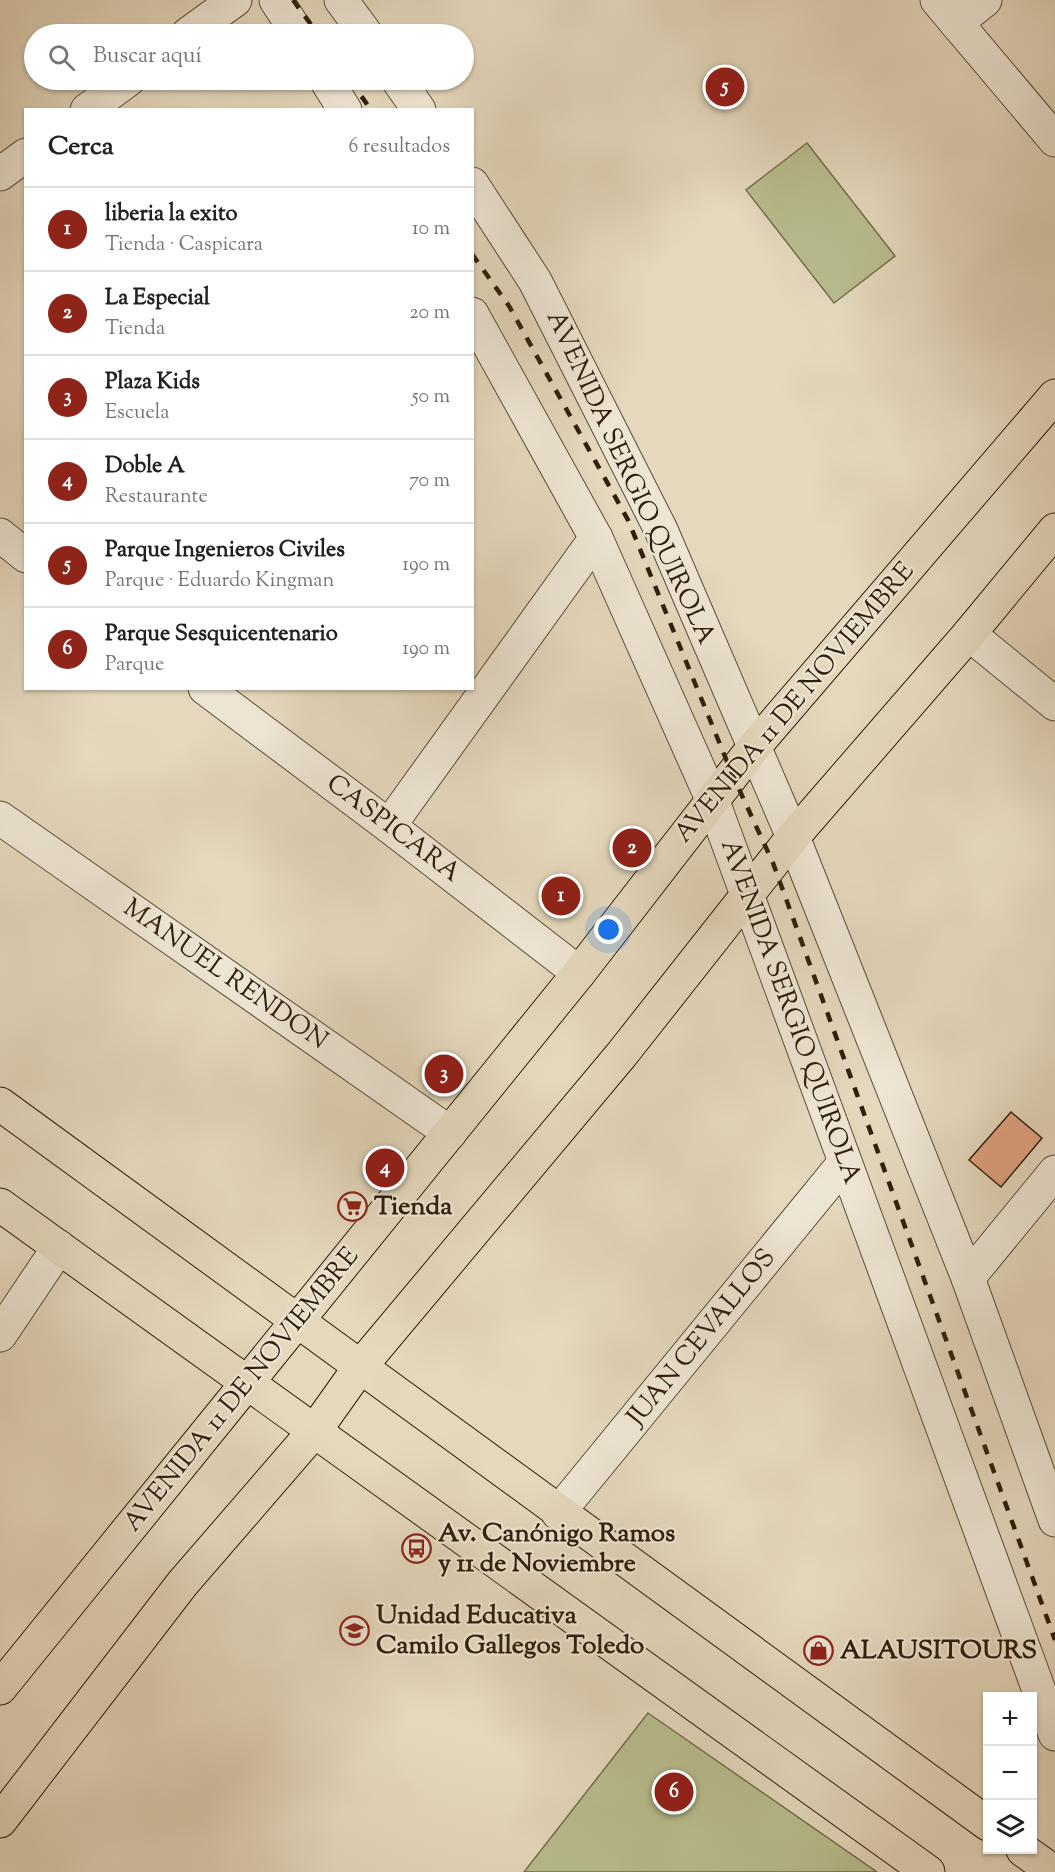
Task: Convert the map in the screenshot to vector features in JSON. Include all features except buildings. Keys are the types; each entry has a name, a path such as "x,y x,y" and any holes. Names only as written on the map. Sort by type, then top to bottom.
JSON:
{"main road":[{"name":"AVENIDA 11 DE NOVIEMBRE","path":"0,1688 579,973 754,747 1055,396"},
{"path":"0,1821 182,1584 315,1429 360,1367 622,1054 793,837 969,634 1055,530"},
{"path":"0,1104 983,1821"},
{"path":"0,1205 315,1429 928,1872"},
{"path":"1029,1854 1054,1872"}],"street":[{"path":"202,24 235,0"},
{"path":"276,0 291,24"},
{"path":"341,0 359,24"},
{"path":"985,0 946,11 1055,140"},
{"path":"90,108 114,90"},
{"path":"332,90 344,108"},
{"path":"405,90 418,108"},
{"path":"0,174 24,156"},
{"name":"AVENIDA SERGIO QUIROLA","path":"474,187 535,281 661,530 793,837 968,1278 1055,1520"},
{"name":"AVENIDA SERGIO QUIROLA","path":"474,321 596,538 712,800 1055,1734"},
{"path":"0,536 24,554"},
{"path":"389,826 596,538"},
{"path":"969,634 1055,704"},
{"name":"CASPICARA","path":"216,692 579,973"},
{"name":"MANUEL RENDON","path":"0,818 450,1133"},
{"name":"JUAN CEVALLOS","path":"558,1513 845,1162"},
{"path":"968,1278 1048,1194"},
{"path":"0,1335 59,1247"}],"green space":[{"path":"807,143 895,256 834,303 746,190"},
{"path":"648,1713 877,1872 524,1872"}],"railway":[{"path":"293,0 311,24"},
{"path":"357,90 370,108"},
{"path":"474,257 509,306 628,520 733,776 773,863 1055,1640"}],"place":[{"name":"Parque Ingenieros Civiles","path":"725,87"},
{"name":"La Especial","path":"632,848"},
{"name":"liberia la exito","path":"561,896"},
{"name":"Plaza Kids","path":"444,1074"},
{"name":"Doble A","path":"385,1168"},
{"name":"Tienda","path":"353,1207"},
{"name":"Av. Canónigo Ramos y 11 de Noviembre","path":"417,1549"},
{"name":"Unidad Educativa Camilo Gallegos Toledo","path":"355,1631"},
{"name":"ALAUSITOURS","path":"819,1651"},
{"name":"Parque Sesquicentenario","path":"674,1792"}]}
